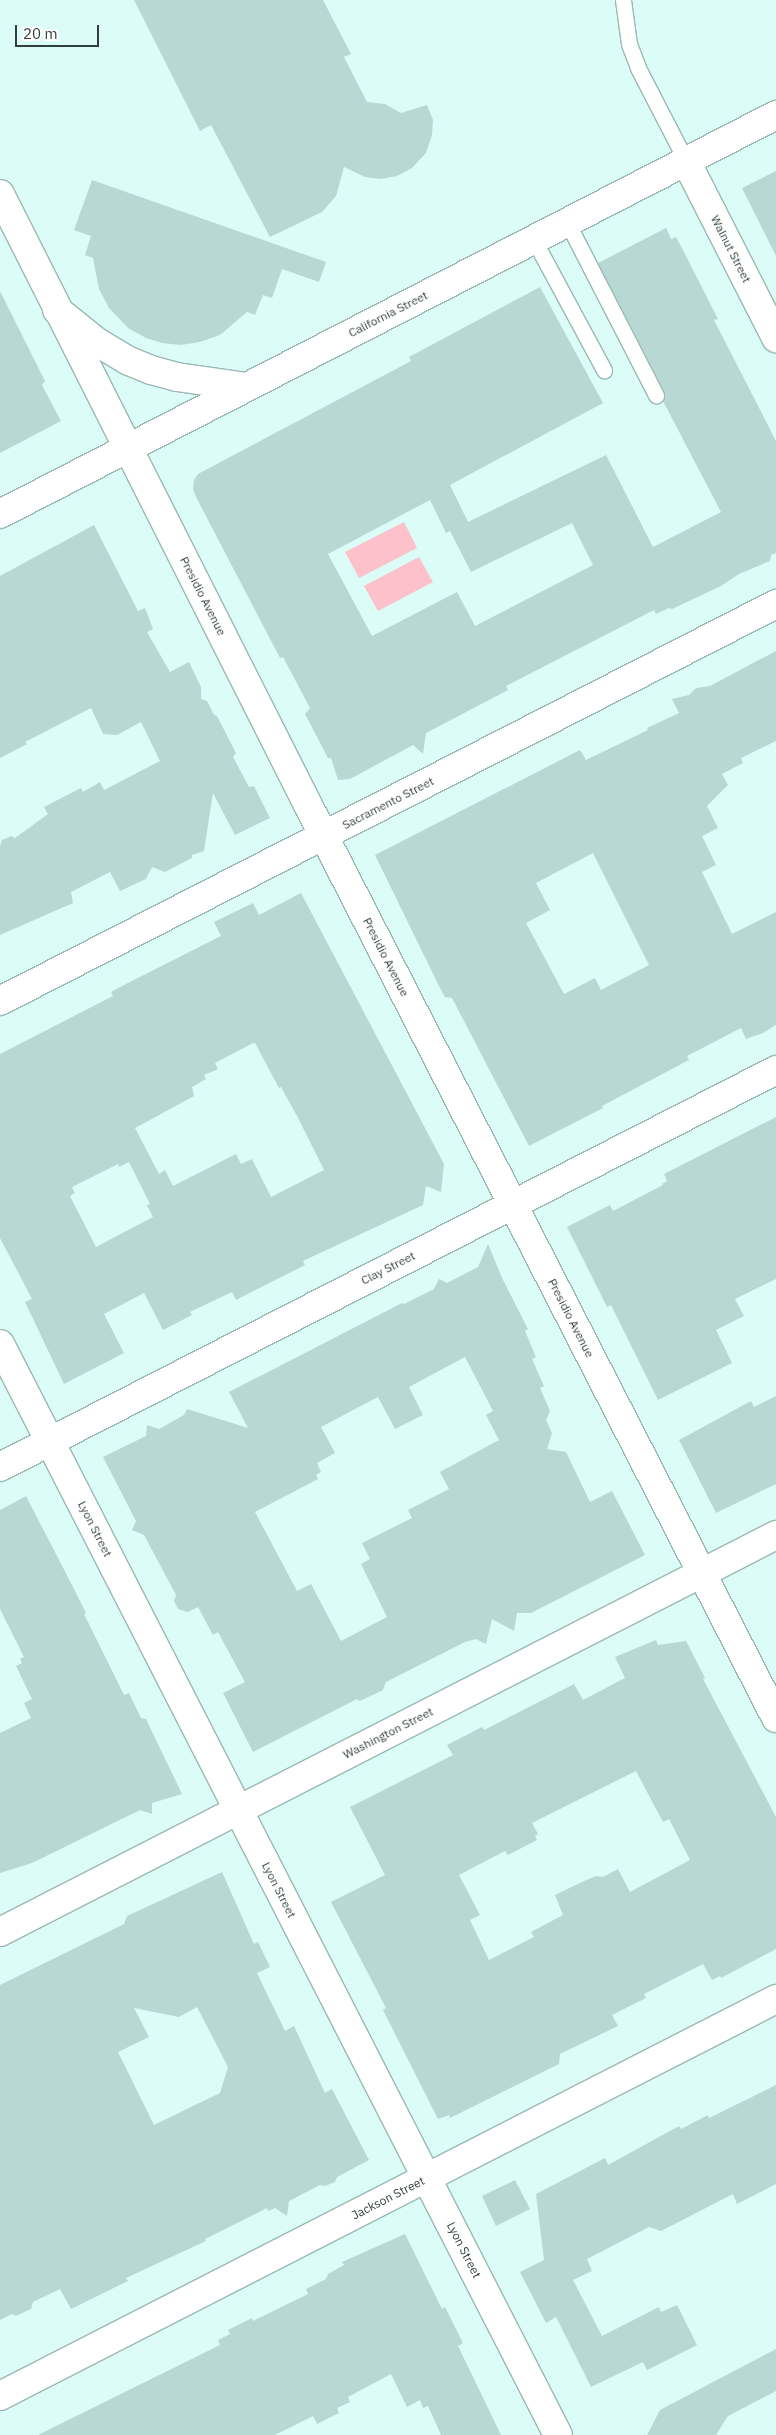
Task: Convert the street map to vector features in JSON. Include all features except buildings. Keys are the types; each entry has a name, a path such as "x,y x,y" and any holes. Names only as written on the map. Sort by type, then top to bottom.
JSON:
{"street":[{"name":"California Street","path":"0,514 776,114"},
{"name":"Walnut Street","path":"686,161 776,338"},
{"name":"Presidio Avenue","path":"0,194 324,836 776,1718"},
{"path":"57,310 97,342 129,361 151,370 177,377 246,387"},
{"name":"Sacramento Street","path":"0,1001 776,604"},
{"name":"Clay Street","path":"0,1467 776,1070"},
{"name":"Lyon Street","path":"0,1344 558,2435"},
{"name":"Washington Street","path":"0,1932 776,1535"},
{"name":"Jackson Street","path":"0,2396 776,1999"}],"lane":[{"path":"622,0 629,44 638,68 686,161"},
{"path":"567,222 656,395"},
{"path":"534,240 604,370"}],"shaded area":[{"path":"404,522 417,548 359,578 345,552"},
{"path":"419,557 433,582 378,611 364,586"}]}
